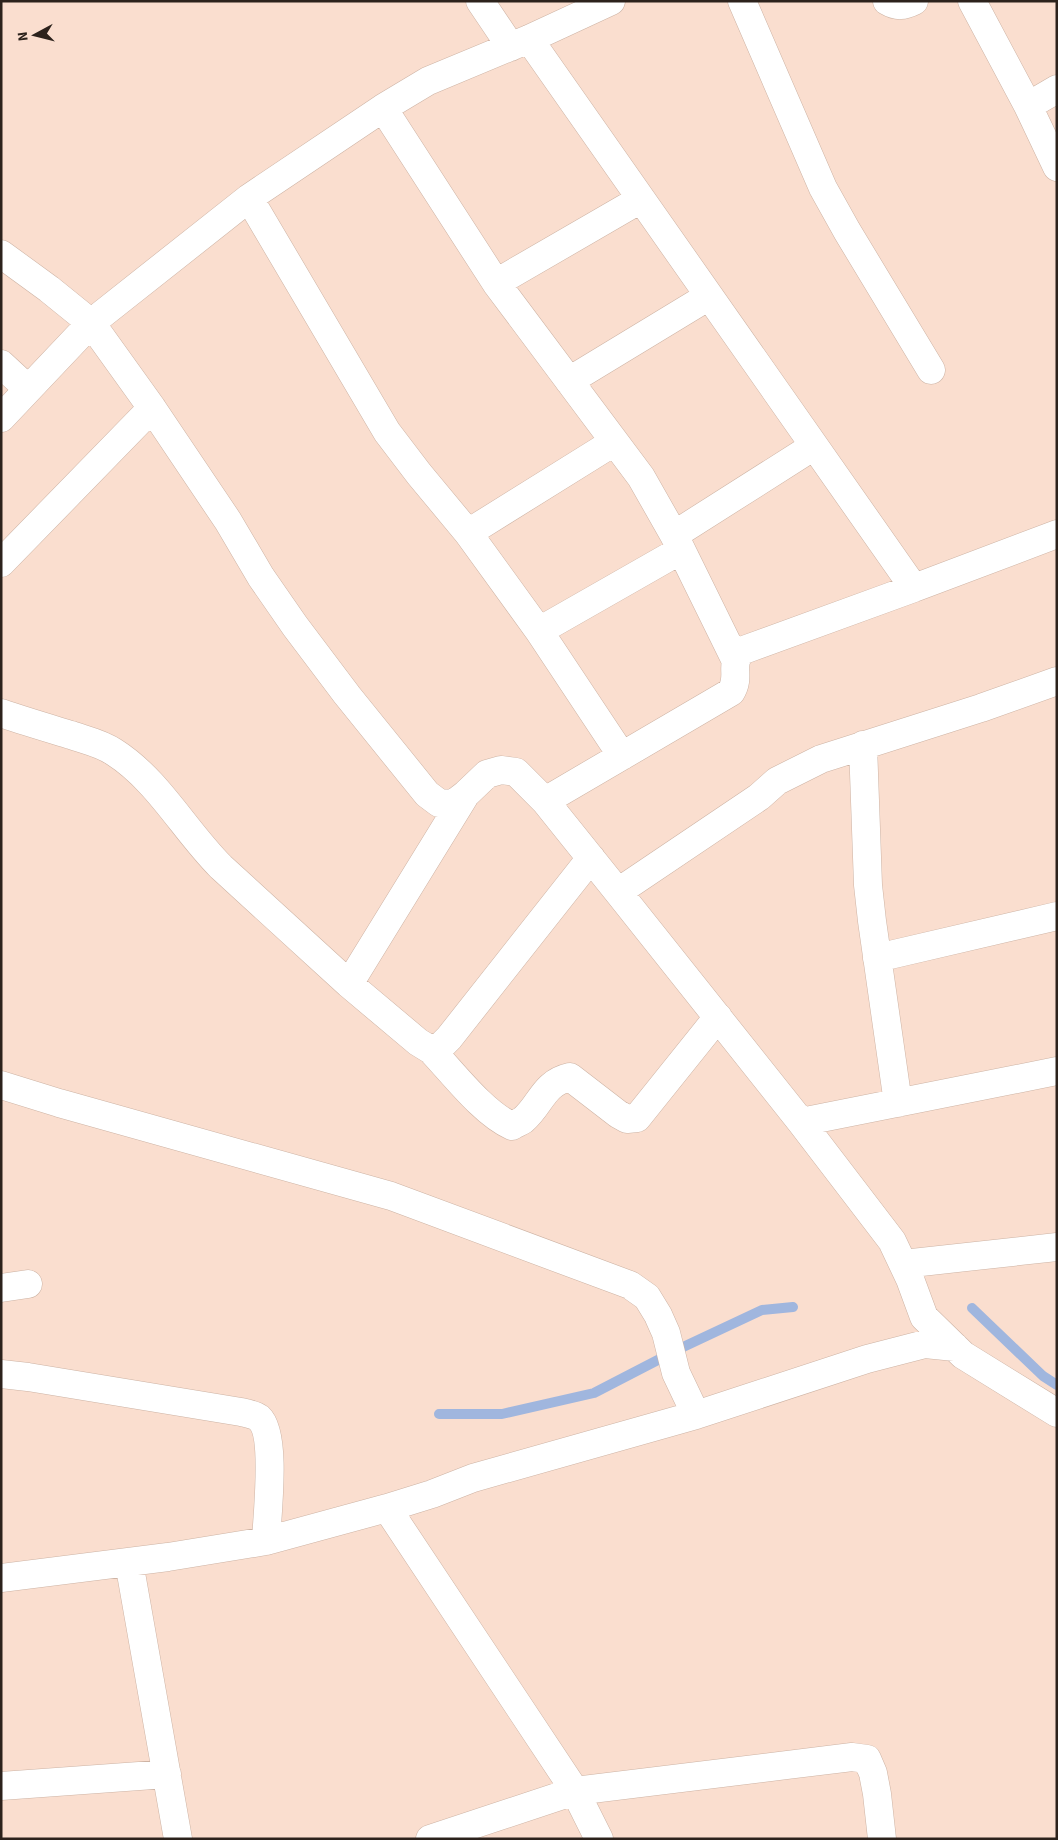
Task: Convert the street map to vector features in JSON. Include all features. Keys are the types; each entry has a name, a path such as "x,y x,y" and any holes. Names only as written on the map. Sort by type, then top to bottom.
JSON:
{"street":[{"path":"480,1 520,43 642,199 914,588"},
{"path":"1,418 90,323 248,198 383,108 428,81 520,43 610,1"},
{"path":"742,1 823,188 930,370"},
{"path":"887,1 895,6 914,1"},
{"path":"972,1 1028,106 1057,167"},
{"path":"1028,106 1057,89"},
{"path":"383,108 496,283 641,477 678,542 735,659 736,684 731,692 545,801"},
{"path":"248,198 387,432 419,474 468,532 539,631 622,756"},
{"path":"496,283 642,199"},
{"path":"1,254 49,289 90,323 152,408 228,521 261,577 295,626 347,695 427,794 439,803 453,804 487,774 501,770 516,772 545,801 591,858 801,1122 892,1241 907,1271 924,1317 971,1360 1057,1413"},
{"path":"568,381 709,296"},
{"path":"1,364 28,389"},
{"path":"1,563 152,408"},
{"path":"468,532 614,442"},
{"path":"539,631 678,542 814,446"},
{"path":"735,659 741,651 750,647 1057,534"},
{"path":"618,892 759,797 777,781 821,759 981,708 1057,681"},
{"path":"1,713 92,742 112,750 129,763 163,799 202,848 214,860 349,984 418,1042 431,1050 500,1121 512,1126 523,1120 551,1085 560,1080 570,1078 618,1114 627,1118 637,1118 718,1017"},
{"path":"863,745 868,884 898,1103"},
{"path":"349,984 466,794"},
{"path":"431,1050 442,1045 448,1038 591,858"},
{"path":"877,958 1057,916"},
{"path":"801,1122 1057,1071"},
{"path":"1,1084 59,1103 391,1196 630,1285 647,1297 658,1315 666,1333 676,1373 696,1415"},
{"path":"907,1271 1057,1248"},
{"path":"1,1288 28,1284"},
{"path":"1,1578 199,1553 266,1541 387,1508 432,1494 473,1478 696,1415 866,1360 925,1344 955,1347"},
{"path":"1,1374 221,1409 258,1417 267,1428 270,1448 266,1541"},
{"path":"387,1508 575,1791 599,1839"},
{"path":"129,1562 178,1839"},
{"path":"430,1839 575,1791 852,1757 867,1759 873,1773 882,1839"},
{"path":"1,1786 167,1774"}],"waterway":[{"path":"439,1414 502,1414 594,1393 681,1348 762,1310 793,1307"},
{"path":"972,1308 1043,1376 1057,1385"}]}
